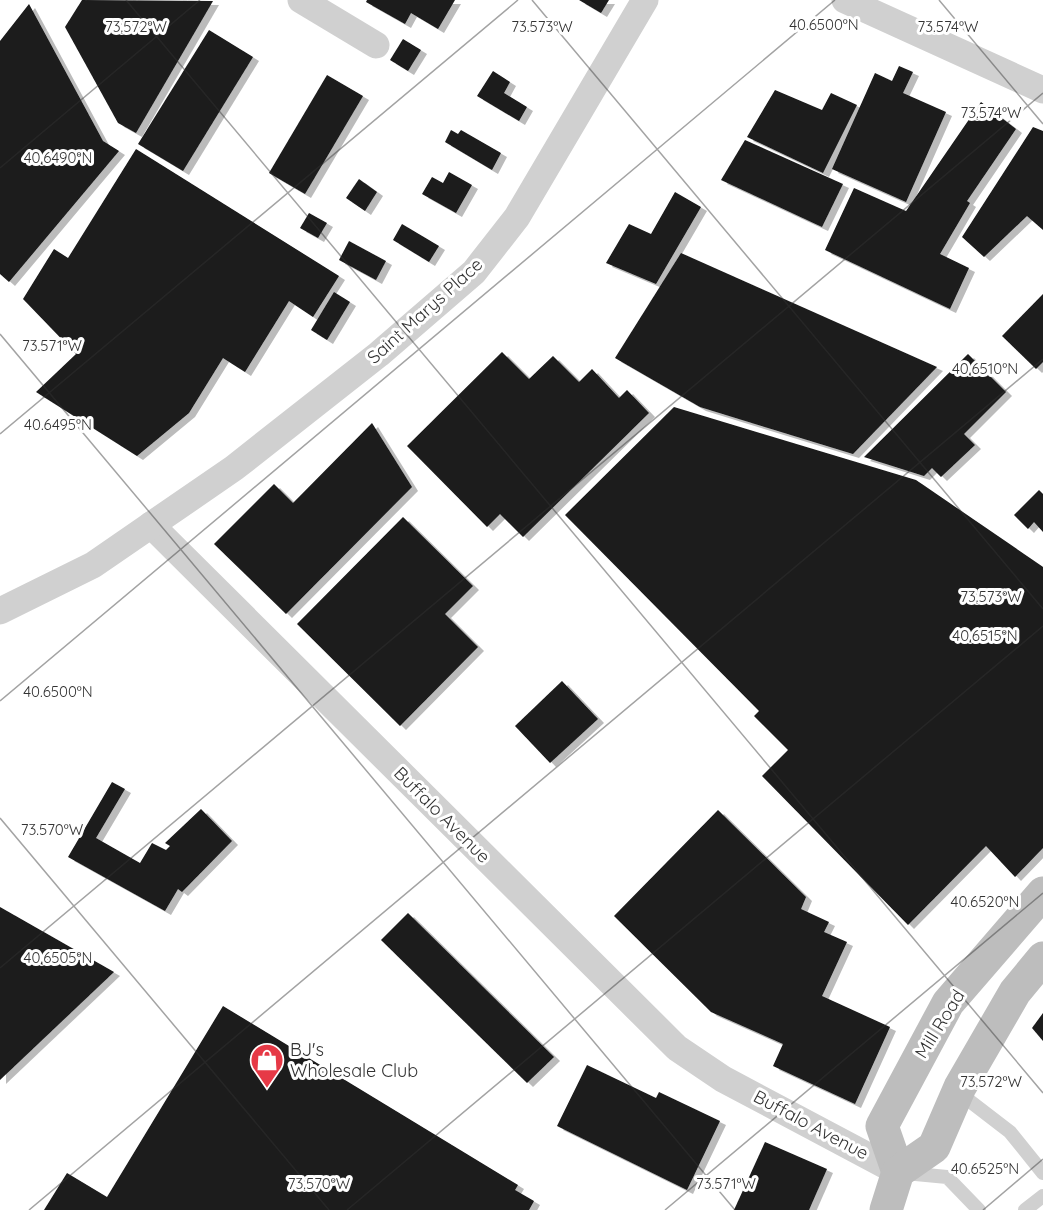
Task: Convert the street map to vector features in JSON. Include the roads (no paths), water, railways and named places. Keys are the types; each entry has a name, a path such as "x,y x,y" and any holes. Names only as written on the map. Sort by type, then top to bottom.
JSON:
{"main road":[{"name":"Mill Road","path":"898,1172 882,1126 948,1003 1043,893"},
{"path":"886,1210 898,1172 934,1147 958,1092 1015,992 1043,958"}],"street":[{"path":"301,0 376,45"},
{"name":"Saint Marys Place","path":"151,525 234,468 379,354 474,272 517,217 645,0"},
{"path":"845,0 1043,90"},
{"path":"0,610 93,565 151,525"},
{"name":"Buffalo Avenue","path":"151,525 677,1048 723,1079 898,1172"}],"lane":[{"path":"958,1092 1010,1132 1043,1173"},
{"path":"898,1172 946,1177 979,1210"},
{"path":"1025,1210 1043,1196"}],"place":[{"name":"BJ's Wholesale Club","path":"267,1089"}]}
